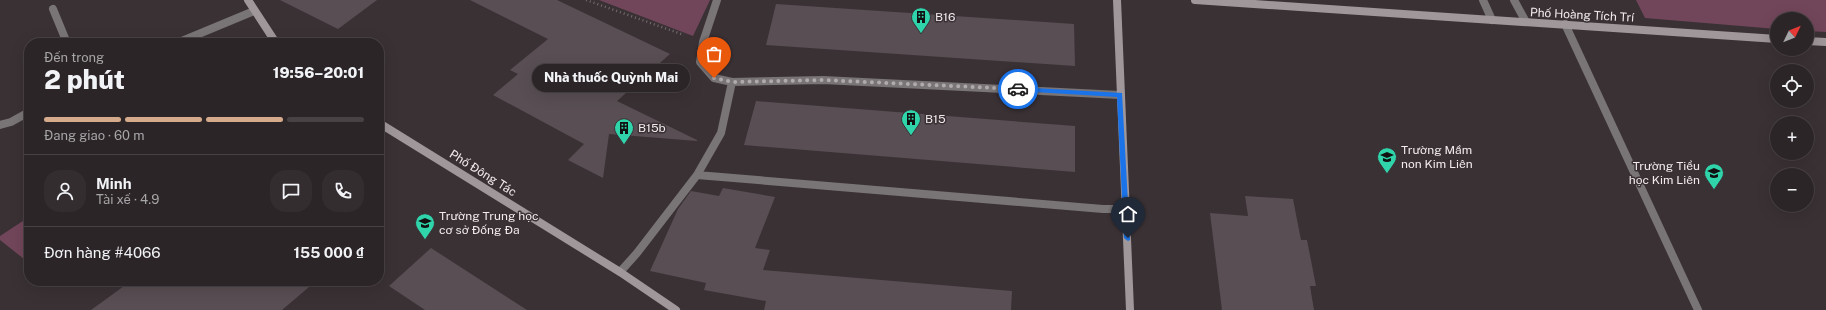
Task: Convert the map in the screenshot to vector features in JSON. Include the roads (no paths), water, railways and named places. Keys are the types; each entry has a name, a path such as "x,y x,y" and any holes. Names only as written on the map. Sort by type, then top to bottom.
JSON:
{"street":[{"path":"248,0 273,38"},
{"path":"717,0 703,42 700,62 714,78 732,82 823,80 1120,95"},
{"path":"1116,0 1130,310"},
{"name":"Phố Hoàng Tích Trí","path":"1195,0 1770,39"},
{"path":"1483,0 1492,20"},
{"path":"1514,0 1526,22"},
{"path":"53,9 65,38"},
{"path":"189,38 254,11"},
{"path":"1565,24 1698,310"},
{"path":"1814,41 1826,42"},
{"path":"620,272 638,253 697,175 721,132 732,82"},
{"path":"0,125 11,122 24,115"},
{"name":"Phố Đông Tác","path":"384,125 620,272 676,310"},
{"path":"697,175 1103,209 1126,209"}],"place":[{"name":"B16","path":"921,34"},
{"name":"Nhà thuốc Quỳnh Mai","path":"714,78"},
{"name":"B15","path":"911,136"},
{"name":"B15b","path":"624,145"},
{"name":"Trường Mầm non Kim Liên","path":"1387,174"},
{"name":"Trường Tiểu học Kim Liên","path":"1714,190"},
{"name":"Trường Trung học cơ sở Đống Đa","path":"425,240"}]}
